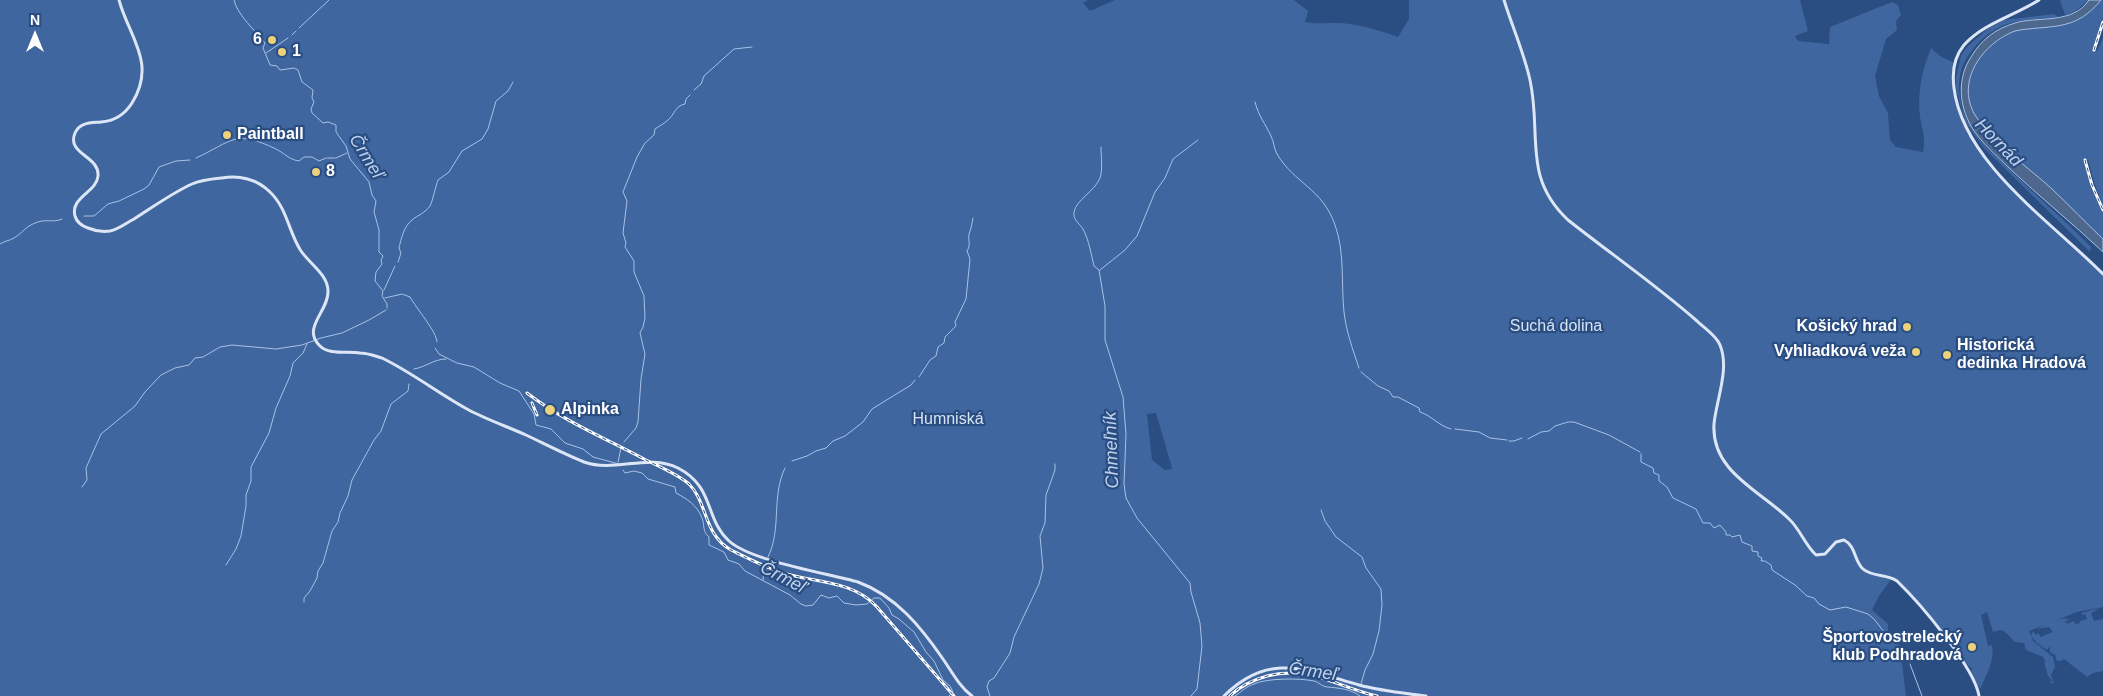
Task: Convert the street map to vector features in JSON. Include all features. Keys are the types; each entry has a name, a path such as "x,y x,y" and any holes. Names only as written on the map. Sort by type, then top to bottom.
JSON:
{"main road":[{"path":"119,0 140,51 142,77 135,97 122,115 108,121 84,124 76,132 74,141 77,149 95,164 98,175 95,184 75,206 74,212 77,221 85,227 94,230 113,230 197,182 235,176 259,184 270,191 279,202 299,248 325,281 328,295 314,324 315,340 322,348 358,352 382,358 483,418 585,462 610,467 659,462 682,470 701,487 720,530 738,547 756,555 858,582 879,591 891,599 907,613 960,684 972,696"},
{"path":"1504,0 1530,80 1535,115 1537,167 1546,194 1568,220 1679,305 1718,341 1722,350 1723,377 1714,422 1715,434 1718,448 1732,471 1742,482 1790,519 1816,555 1825,554 1836,542 1844,540 1850,545 1860,565 1865,570 1888,576 1897,582 1941,631 1970,674 1979,696"},
{"path":"2039,0 1994,22 1976,34 1964,46 1953,71 1953,85 1958,109 1966,130 2003,180 2103,274"},
{"path":"1224,696 1241,682 1254,675 1289,667 1312,670 1376,689 1426,696"}],"green space":[{"path":"0,0 1088,0 1083,3 1090,11 1115,0 1294,0 1308,11 1305,22 1357,25 1398,37 1409,19 1409,0 1800,0 1808,31 1795,36 1798,41 1829,44 1830,27 1892,2 1898,5 1901,15 1896,21 1897,30 1886,39 1875,76 1879,96 1888,113 1890,140 1896,147 1923,152 1924,139 1919,108 1920,90 1931,48 1940,56 1955,63 1954,84 1958,112 1965,129 1983,155 2034,209 2103,274 2103,607 2077,612 2029,631 2033,641 2053,657 2055,667 2051,675 2054,683 2050,683 2050,681 2053,682 2048,676 2044,661 2046,662 2043,657 2026,650 2024,643 2015,642 2004,631 1993,632 1987,612 1981,615 1988,646 1992,645 1993,651 1989,668 1980,689 1971,673 1972,669 1962,659 1964,657 1961,658 1943,632 1892,578 1872,610 1888,624 1888,631 1900,646 1906,696 0,696","holes":["1156,413 1172,469 1165,470 1152,460 1147,414"]},
{"path":"2060,0 2089,0 2074,12 2065,15"},
{"path":"2103,0 2103,17 2093,50 2097,51 2103,38 2103,205 2088,160 2085,160 2093,190 2103,212 2103,239 2052,189 1982,126 1970,102 1968,89 1970,77 1976,65 1992,44 2021,29 2057,26 2073,22 2087,14"},
{"path":"2054,14 2058,17 2024,20 1999,27 1984,38 1968,56 1964,64 1959,81 1960,100 1973,131 1982,143 2091,247 2090,252 1983,147 1965,122 1956,88 1956,78 1961,56 1966,48 1986,30 2004,20"},
{"path":"2100,608 2091,613 2094,621 2103,619 2103,671 2093,673 2087,677 2064,659 2057,661 2055,655 2050,652 2050,646 2047,650 2037,643 2031,636 2033,631 2036,635 2039,633 2040,637 2053,632 2049,627 2036,629 2053,621 2066,618 2070,619 2062,623 2073,619 2066,622 2067,624 2074,621 2075,624 2080,623 2080,621 2087,619 2085,614 2082,615 2081,613"}],"water":[{"name":"Hornád","path":"2089,0 2101,0 2087,14 2073,22 2015,31 1992,44 1976,65 1970,77 1968,89 1970,102 1982,126 2052,189 2103,239 2103,252 2021,179 1984,143 1967,118 1961,92 1966,65 1975,51 1989,36 2001,28 2015,23 2054,18 2074,13"}],"waterway":[{"name":"Črmeľ","path":"234,0 243,17 265,43 263,48 270,65 277,66 280,70 294,68 298,70 302,82 313,90 312,98 314,102 311,109 312,113 323,123 328,122 336,125 336,132 346,146 350,159 369,182 372,195 376,201 374,212 379,230 379,252 383,256 382,264 376,272 375,281 383,291 382,296 387,304 387,308"},
{"path":"299,28 329,0"},
{"path":"292,35 296,31"},
{"path":"266,53 288,38"},
{"path":"694,90 701,84 704,76 734,49 752,47"},
{"path":"398,262 401,253 399,248 407,226 430,206 438,180 449,172 462,151 482,139 488,129 496,101 508,91 513,82"},
{"path":"624,442 636,428 638,422 645,354 640,333 645,318 644,296 634,272 634,261 625,247 626,243 623,233 627,201 623,192 637,157 645,143 654,135 655,129 665,123 679,106 685,104 686,99 690,95"},
{"path":"1255,102 1272,138 1277,154 1284,164 1316,194 1330,213 1335,225 1340,246 1345,319 1359,368"},
{"path":"196,158 226,142 242,139 262,143 299,161 304,157 312,157 319,161 326,158"},
{"path":"1100,270 1125,250 1137,236 1155,192 1165,178 1173,159 1198,140"},
{"path":"1099,270 1094,266 1087,238 1075,219 1074,212 1078,203 1098,183 1102,167 1101,147"},
{"path":"336,158 347,153"},
{"path":"327,158 335,158"},
{"path":"84,216 94,216 108,204 144,189 149,185 159,167 176,161 190,160"},
{"path":"919,377 930,360 936,356 938,347 944,343 945,337 956,326 955,322 966,299 970,259 967,251 973,218"},
{"path":"0,244 14,238 27,227 41,221 62,219"},
{"path":"384,290 395,266"},
{"name":"Chmeľník","path":"1099,270 1105,306 1105,340 1123,397 1126,434 1124,484 1126,498 1137,518 1190,583 1200,623 1202,646 1197,689 1191,696"},
{"name":"Črmeľ","path":"385,298 402,294 410,297 430,326 437,342"},
{"path":"82,487 87,480 86,468 101,434 135,406 161,375 175,368 189,365 195,358 203,357 220,347 232,345 276,349 302,345 342,333 386,310"},
{"path":"226,565 236,549 241,536 246,495 251,481 251,467 269,433 293,363 303,353 307,344"},
{"name":"Črmeľ","path":"435,348 439,354 457,363 474,367 500,383 519,391 534,414 536,425 551,429 565,443 583,449 593,457 619,464"},
{"path":"414,369 446,359"},
{"path":"1361,372 1378,386 1389,391 1393,397 1398,397 1419,408 1420,412 1451,429"},
{"path":"792,461 826,448 833,441 845,436 863,422 872,409 911,385 915,380"},
{"path":"304,602 304,598 310,591 323,563 332,531 338,522 352,480 381,431 391,404 408,391 409,384"},
{"path":"1528,439 1541,432 1549,431 1555,426 1574,422 1609,435 1640,452"},
{"path":"1455,429 1479,432 1490,438 1507,440"},
{"path":"1509,441 1522,438"},
{"path":"618,462 621,448"},
{"path":"1641,454 1641,462 1653,468 1654,473 1659,475 1659,481 1667,487 1673,498 1696,509 1703,523 1710,523 1714,528 1720,525 1726,532 1726,535 1732,537 1740,535 1742,542 1752,546 1752,551 1758,552 1758,556 1762,558 1761,561 1771,565 1772,570 1795,585 1807,596 1814,598 1819,604 1830,610 1846,607 1868,614 1892,642"},
{"path":"990,696 987,687 989,681 994,678 1010,653 1014,637 1039,584 1043,568 1040,536 1045,523 1046,495 1055,470 1055,464"},
{"path":"768,557 775,535 778,490 785,468"},
{"name":"Črmeľ","path":"623,470 625,473 634,471 642,473 648,479 675,487 676,493 691,503 700,513 704,530 709,537 709,545 724,552 728,560 739,564 745,571 790,595 801,604 806,606 813,605 821,595 829,598 837,596 844,603 856,605 867,604 874,598 880,598 889,608 892,615 914,632 934,661 943,680 950,686 953,692 949,696"},
{"path":"1321,510 1325,521 1336,537 1362,557 1366,568 1381,589 1382,605 1379,631 1373,654 1361,684"},
{"path":"763,580 764,567"},
{"path":"1910,664 1922,696"},
{"name":"Črmeľ","path":"1235,696 1249,686 1260,682 1292,679 1314,681 1324,686 1349,690 1360,696"}],"railway":[{"path":"2094,50 2103,22"},
{"path":"2085,160 2092,185 2103,210"},
{"path":"527,393 571,421 668,471 689,484 700,500 715,536 731,550 759,564 787,574 835,584 868,598 954,696"},
{"path":"532,403 537,415"},
{"path":"1230,696 1252,681 1282,673 1310,675 1377,696"}],"place":[{"name":"6","path":"272,40"},
{"name":"1","path":"282,52"},
{"name":"Paintball","path":"227,135"},
{"name":"8","path":"316,172"},
{"name":"Košický hrad","path":"1907,327"},
{"name":"Vyhliadková veža","path":"1916,352"},
{"name":"Historická dedinka Hradová","path":"1947,355"},
{"name":"Alpinka","path":"550,410"},
{"name":"Športovostrelecký klub Podhradová","path":"1972,647"}],"park label":[{"name":"Suchá dolina","path":"1556,327"},
{"name":"Humniská","path":"948,420"}]}
